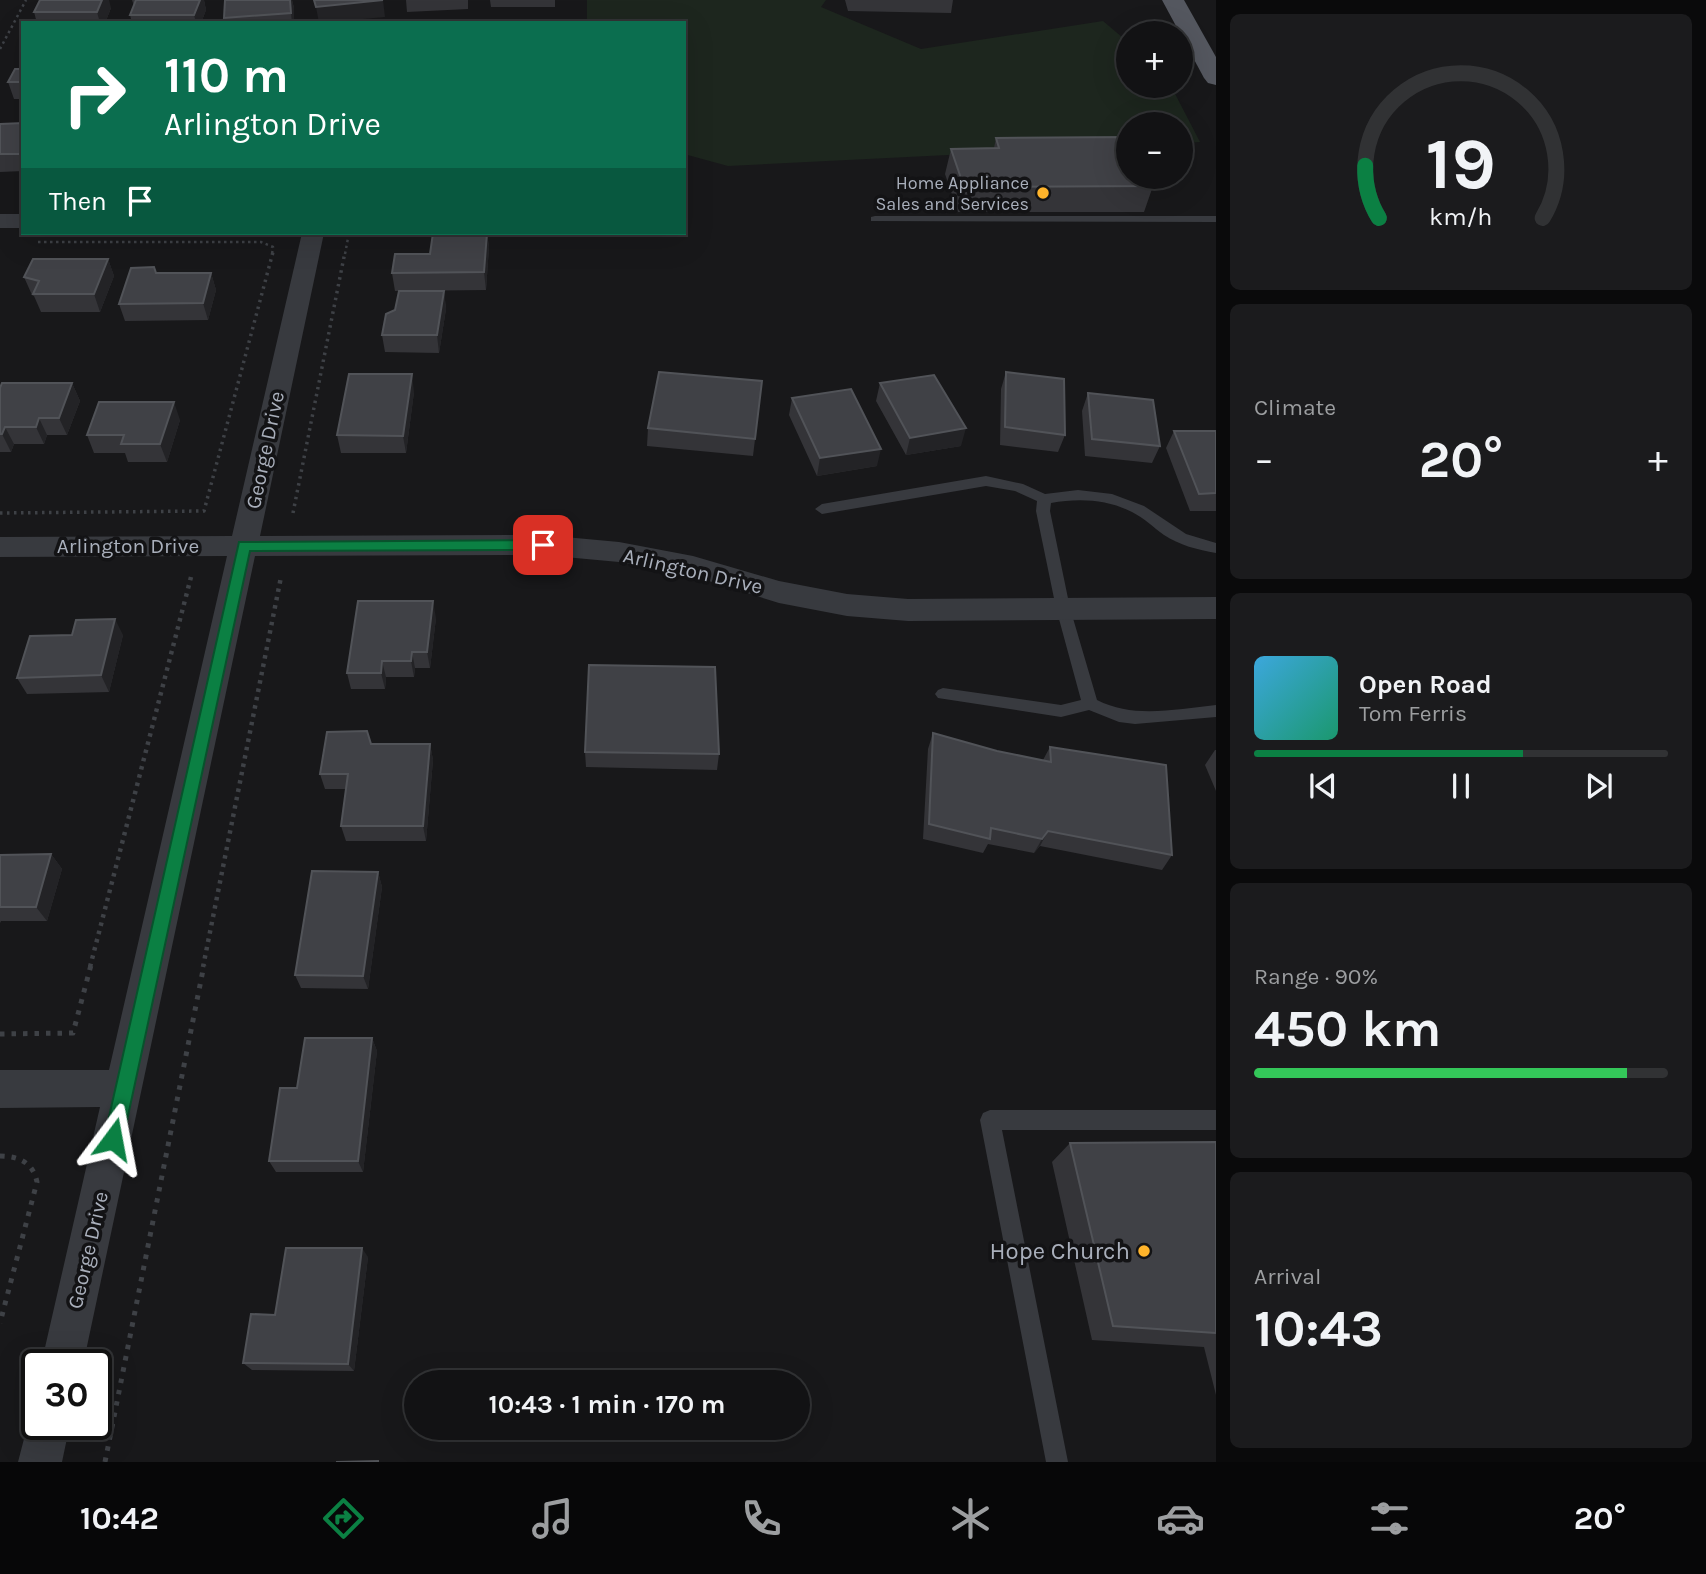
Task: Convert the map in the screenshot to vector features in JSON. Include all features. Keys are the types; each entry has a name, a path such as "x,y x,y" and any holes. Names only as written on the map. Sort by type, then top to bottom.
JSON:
{"main road":[{"path":"1173,0 1216,78"}],"street":[{"path":"0,221 21,229"},
{"name":"George Drive","path":"66,1349 313,235"},
{"name":"Arlington Drive","path":"0,547 543,545 619,552 693,566 779,592 847,605 908,610 1216,608"},
{"path":"0,1089 125,1088"},
{"path":"40,1462 45,1440"}],"lane":[{"path":"875,219 1216,219"},
{"path":"822,509 986,481 1018,487 1044,499 1080,494 1112,498 1137,508 1172,534 1216,548"},
{"path":"1044,499 1043,511 1063,608 1090,704 1103,712 1133,719 1216,711"},
{"path":"943,694 1060,711 1090,704"},
{"path":"1057,1462 990,1120 1216,1120"}],"path":[{"path":"0,49 26,0"},
{"path":"0,513 204,511 274,252 273,247 261,242 111,235"},
{"path":"293,513 349,235"},
{"path":"105,1462 281,576"},
{"path":"0,1034 72,1033 192,577"},
{"path":"0,1156 17,1156 34,1171 37,1182 0,1323"}],"shaded area":[{"path":"587,0 826,0 821,7 921,49 1103,21 1116,32 1116,98 1177,98 1184,112 1116,112 1116,147 728,166 686,155 686,21 587,21"},
{"path":"1193,128 1200,142 1193,142"}],"building":[{"path":"40,0 102,0 97,12 34,12"},
{"path":"136,0 200,0 194,15 130,15"},
{"path":"225,0 290,0 291,13 224,18"},
{"path":"314,0 383,0 316,7"},
{"path":"15,69 21,69 21,82 8,82"},
{"path":"21,123 21,154 0,154 0,124"},
{"path":"1116,137 1116,186 964,187 951,149 999,148 996,138"},
{"path":"433,235 487,235 484,272 392,273 395,254 430,254"},
{"path":"33,259 108,259 94,294 33,294 39,281 24,277"},
{"path":"154,267 156,273 211,273 203,303 119,304 131,268"},
{"path":"399,291 444,291 437,335 382,335 386,314 395,310"},
{"path":"659,372 762,381 755,439 648,428"},
{"path":"1006,372 1064,379 1065,435 1005,427"},
{"path":"349,374 412,374 403,436 337,435"},
{"path":"934,375 966,428 910,438 880,383"},
{"path":"2,383 72,383 59,418 39,418 36,427 5,427 0,434"},
{"path":"851,389 881,449 820,458 792,398"},
{"path":"1088,393 1153,400 1160,446 1092,439"},
{"path":"99,402 174,402 160,444 121,444 124,435 87,435"},
{"path":"1174,431 1216,431 1216,493 1199,494"},
{"path":"358,601 433,601 427,652 412,652 411,661 382,661 381,673 347,673"},
{"path":"115,619 101,675 17,678 30,636 72,635 76,620"},
{"path":"589,665 715,667 719,754 585,752"},
{"path":"367,731 371,744 430,744 423,826 341,826 348,774 320,774 327,732"},
{"path":"933,733 997,751 1051,762 1050,747 1166,765 1172,855 1048,831 1042,839 991,828 990,839 929,824"},
{"path":"51,854 36,907 0,907 0,855"},
{"path":"312,871 378,872 363,976 295,975"},
{"path":"305,1038 372,1038 358,1161 269,1161 280,1088 297,1088"},
{"name":"Hope Church","path":"1216,1142 1216,1333 1113,1326 1070,1143"},
{"path":"286,1248 362,1248 348,1364 243,1363 251,1314 275,1315"}],"place":[{"name":"Home Appliance Sales and Services","path":"1043,193"},
{"name":"Hope Church","path":"1144,1251"}],"route":[{"path":"113,1139 244,546 543,545"}]}
